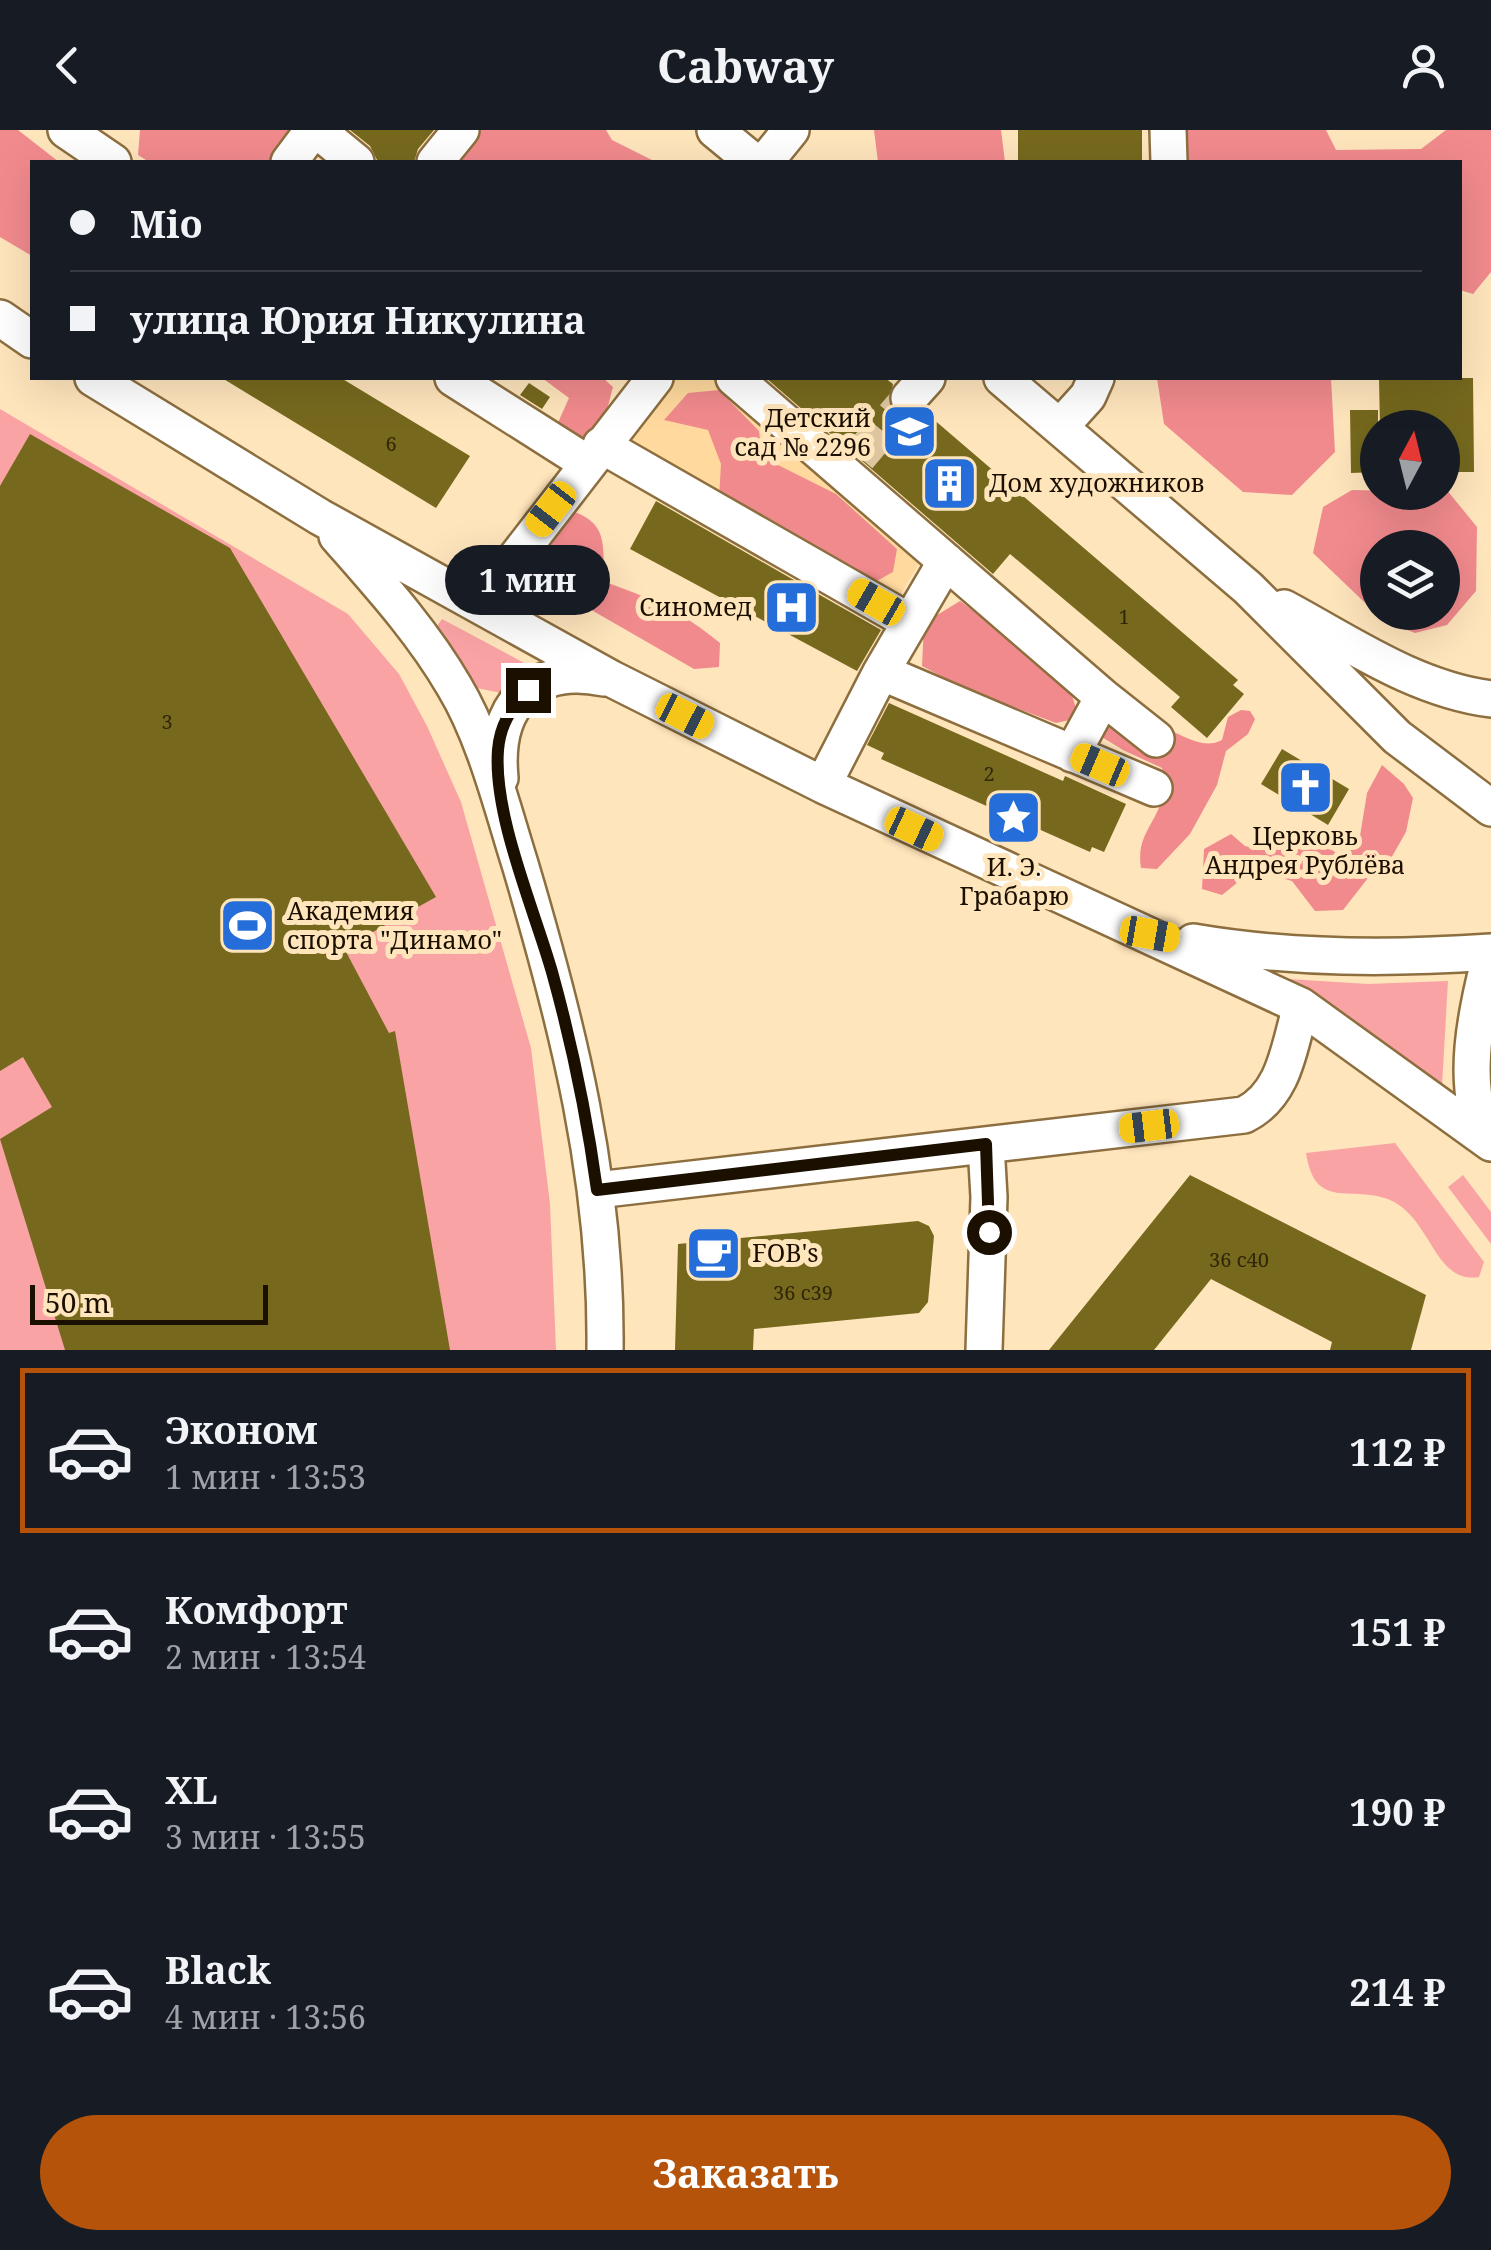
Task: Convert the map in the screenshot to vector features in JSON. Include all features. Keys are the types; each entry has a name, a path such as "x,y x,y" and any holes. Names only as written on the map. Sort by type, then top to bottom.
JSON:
{"street":[{"path":"66,130 110,160"},
{"path":"291,160 315,130 353,160"},
{"path":"436,160 460,130"},
{"path":"715,130 752,160"},
{"path":"767,160 791,130"},
{"path":"1168,130 1168,160"},
{"path":"0,318 30,340"},
{"path":"0,330 30,340"},
{"path":"96,380 320,517 612,680 823,786 1301,1006 1489,1141"},
{"path":"457,380 910,622"},
{"path":"480,604 653,380"},
{"path":"737,380 852,465 946,561 1102,698 1156,739"},
{"path":"1004,380 1248,588 1397,737 1491,808"},
{"path":"1060,428 1088,396 1095,380"},
{"path":"320,517 431,648 468,713 503,809 553,976 581,1090 597,1190 606,1292 605,1350"},
{"path":"823,786 881,672 946,561"},
{"path":"1248,588 1419,682 1460,695 1491,699"},
{"path":"881,672 1154,788"},
{"path":"503,809 498,753 505,719 514,705 542,680 563,674 612,680"},
{"path":"1072,754 1102,698"},
{"path":"1150,934 1234,949 1337,957 1491,953 1481,992 1473,1071 1473,1106 1489,1141"},
{"path":"597,1190 1244,1115 1274,1092 1301,1006"},
{"path":"984,1350 990,1197 986,1144"}],"shaded area":[{"path":"0,130 18,130 56,160 30,160 30,255 0,237"},
{"path":"140,130 293,130 279,160 146,160 138,155"},
{"path":"466,130 606,130 612,140 652,160 443,160"},
{"path":"874,130 1001,130 1005,160 878,160"},
{"path":"1181,130 1326,130 1336,150 1421,149 1446,130 1491,130 1491,272 1473,294 1462,291 1462,160 1181,160"},
{"path":"545,380 605,380 613,387 601,433 571,441 556,427 569,398"},
{"path":"672,380 719,380 922,558 895,604 622,447"},
{"path":"1157,380 1331,380 1335,452 1292,495 1243,492 1164,424"},
{"path":"719,390 759,431 762,457 836,494 897,549 893,572 873,583 794,533 719,498 721,464 708,430 664,420 688,393"},
{"name":"Академия спорта \"Динамо\"","path":"0,409 348,614 399,674 461,802 531,1048 550,1204 556,1350 0,1350"},
{"path":"1352,490 1360,490 1360,510 1460,510 1460,506 1477,527 1476,591 1460,610 1460,530 1360,530 1360,598 1313,553 1323,507"},
{"path":"566,509 590,520 597,528 603,545 605,582 666,607 706,632 720,643 719,667 694,669 534,577 540,535"},
{"path":"960,601 1018,644 1071,692 1079,718 1056,723 963,688 922,666 924,623"},
{"path":"442,619 528,665 529,672 506,694 467,686 437,626"},
{"path":"1241,710 1250,711 1255,719 1248,734 1226,751 1217,785 1190,834 1157,869 1141,868 1143,841 1162,799 1162,768 1092,731 1096,717 1153,725 1192,740 1214,743 1222,740 1228,717"},
{"path":"1382,765 1404,784 1413,798 1406,832 1390,860 1368,878 1343,910 1315,911 1292,881 1253,870 1222,895 1202,889 1204,849 1231,834 1245,846 1262,850 1287,826 1314,836 1336,853 1359,842 1367,793"},
{"path":"1272,978 1368,984 1448,981 1442,1086 1376,1037"},
{"path":"1395,1143 1484,1262 1479,1277 1451,1270 1413,1218 1390,1200 1326,1190 1317,1183 1306,1153"},
{"path":"1463,1175 1491,1212 1491,1244 1448,1187"}],"building":[{"path":"350,130 434,130 418,149 415,160 377,160 370,146"},
{"path":"1018,130 1142,130 1142,160 1018,160"},
{"path":"1473,378 1474,472 1460,472 1460,410 1380,410 1379,380"},
{"path":"225,380 344,380 470,456 436,508"},
{"path":"768,380 888,380 893,384 889,404 896,414 915,418 925,412 1238,680 1233,685 1244,694 1207,738 1171,707 1180,697 1010,554 993,574"},
{"path":"529,383 550,397 542,409 520,395"},
{"path":"1350,410 1360,410 1360,473 1351,473"},
{"name":"Академия спорта \"Динамо\"","path":"30,434 230,548 436,897 344,948 389,1033 395,1031 450,1350 65,1350 0,1139 52,1107 23,1057 0,1071 0,486"},
{"path":"656,501 881,630 857,671 630,549"},
{"path":"889,703 1063,781 1065,776 1126,804 1104,852 1092,847 1090,852 881,759 884,753 867,745"},
{"name":"Церковь Андрея Рублёва","path":"1282,749 1349,789 1328,825 1261,784"},
{"path":"1190,1175 1426,1295 1411,1350 1330,1350 1332,1342 1211,1279 1154,1350 1049,1350"},
{"path":"918,1221 929,1226 934,1236 928,1302 919,1313 754,1329 753,1350 675,1350 678,1244"}],"tunnel":[{"path":"859,457 909,398"}],"place":[{"name":"Детский сад № 2296","path":"910,432"},
{"name":"Дом художников","path":"950,483"},
{"name":"Синомед","path":"791,607"},
{"name":"Церковь Андрея Рублёва","path":"1305,787"},
{"name":"И. Э. Грабарю","path":"1014,818"},
{"name":"Академия спорта \"Динамо\"","path":"248,925"},
{"name":"FOB's","path":"713,1253"}],"route":[{"path":"528,690 505,719 500,736 503,809 553,976 581,1090 597,1190 986,1144 989,1232"}]}
